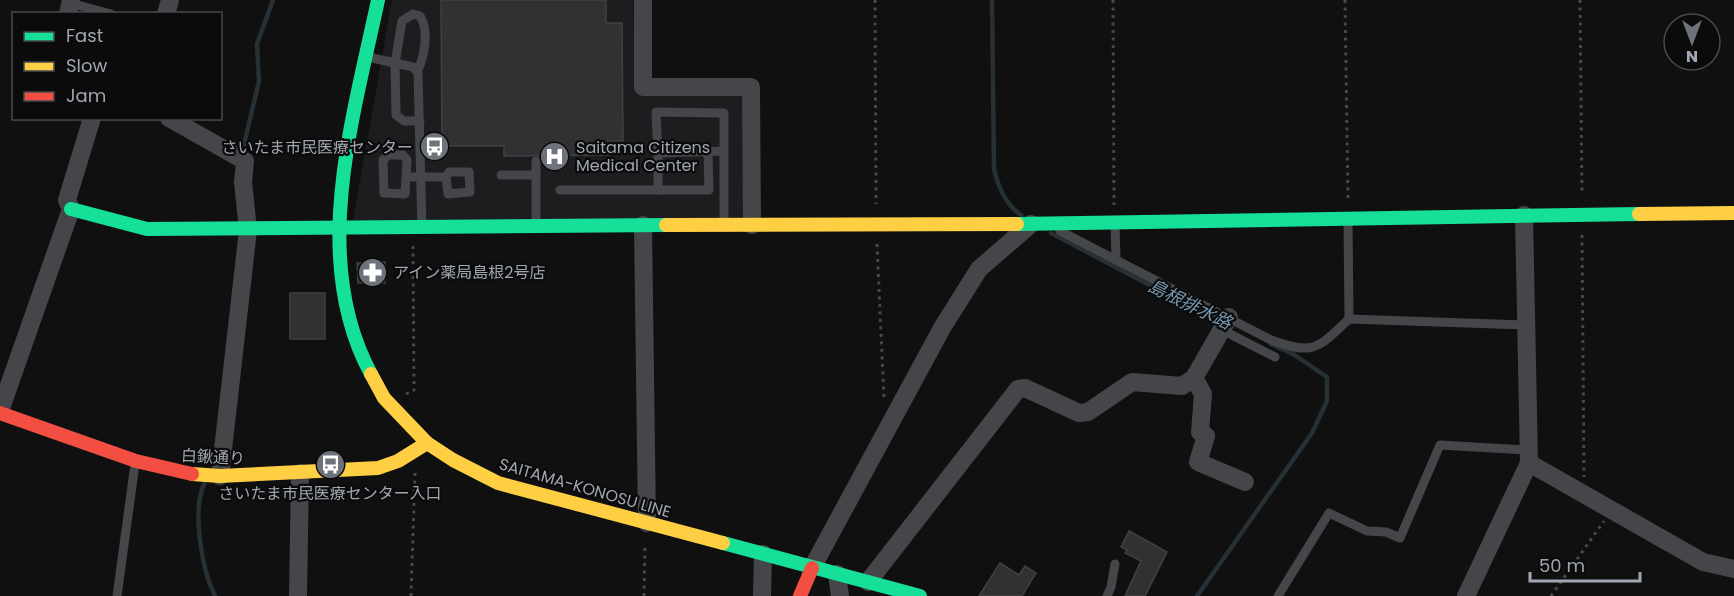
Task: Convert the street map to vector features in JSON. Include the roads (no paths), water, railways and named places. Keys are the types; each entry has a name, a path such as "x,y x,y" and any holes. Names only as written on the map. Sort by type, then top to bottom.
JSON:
{"street":[{"name":"SAITAMA-KONOSU LINE","path":"378,0 342,189 339,228 343,304 362,361 385,401 427,443 498,483 920,596"},
{"path":"643,0 643,87 751,87 752,225"},
{"path":"0,412 71,209 67,200 91,120"},
{"path":"173,120 245,161 243,182 248,230 212,476"},
{"path":"71,209 147,229 248,230 643,225 1038,224 1734,213"},
{"path":"1466,596 1528,456 1524,215"},
{"path":"800,596 812,568 942,328 979,269 1038,224"},
{"path":"643,225 647,523"},
{"path":"868,582 1018,389 1025,388 1079,413 1088,412 1132,382 1182,386 1194,378 1226,324"},
{"path":"1194,378 1203,394 1200,432 1206,436 1198,462 1245,482"},
{"name":"白鍬通り","path":"0,412 136,461 212,476 378,468 398,461 427,443"},
{"path":"1528,456 1584,494 1703,562 1734,569"},
{"path":"298,596 300,473"},
{"path":"762,596 763,554"},
{"path":"837,574 840,596"}],"lane":[{"path":"70,5 102,12"},
{"path":"417,227 421,177 420,121 417,71 424,57 424,25 420,16 415,14 408,15 402,21 395,63 396,115 401,120 420,121"},
{"path":"367,57 413,67 417,71"},
{"path":"658,190 657,112 724,113 724,225"},
{"path":"560,190 709,190 708,152"},
{"path":"658,153 724,152"},
{"path":"385,156 405,157 407,177 405,194 384,193 385,156"},
{"path":"536,161 536,226"},
{"path":"501,175 536,175"},
{"path":"407,177 446,177"},
{"path":"1348,219 1349,319"},
{"path":"1114,222 1116,260"},
{"path":"1038,224 1116,260 1226,324 1275,357"},
{"path":"1226,324 1298,349 1320,346 1349,319 1525,325"},
{"path":"1278,596 1329,513 1367,531 1386,532 1400,538 1440,445 1528,456"},
{"path":"117,596 136,461"},
{"path":"1107,596 1115,564"}],"waterway":[{"path":"242,153 259,81 257,44 273,0"},
{"name":"島根排水路","path":"992,0 994,169 1003,195 1021,215"},
{"name":"島根排水路","path":"1051,233 1157,289 1215,316"},
{"name":"島根排水路","path":"1197,596 1312,433 1327,401 1327,377 1293,354 1271,344"},
{"path":"205,482 199,508 200,539 202,556 215,596"}],"place":[{"name":"さいたま市民医療センター","path":"434,147"},
{"name":"Saitama Citizens Medical Center","path":"555,156"},
{"name":"アイン薬局島根2号店","path":"372,272"},
{"name":"さいたま市民医療センター入口","path":"330,465"}]}
